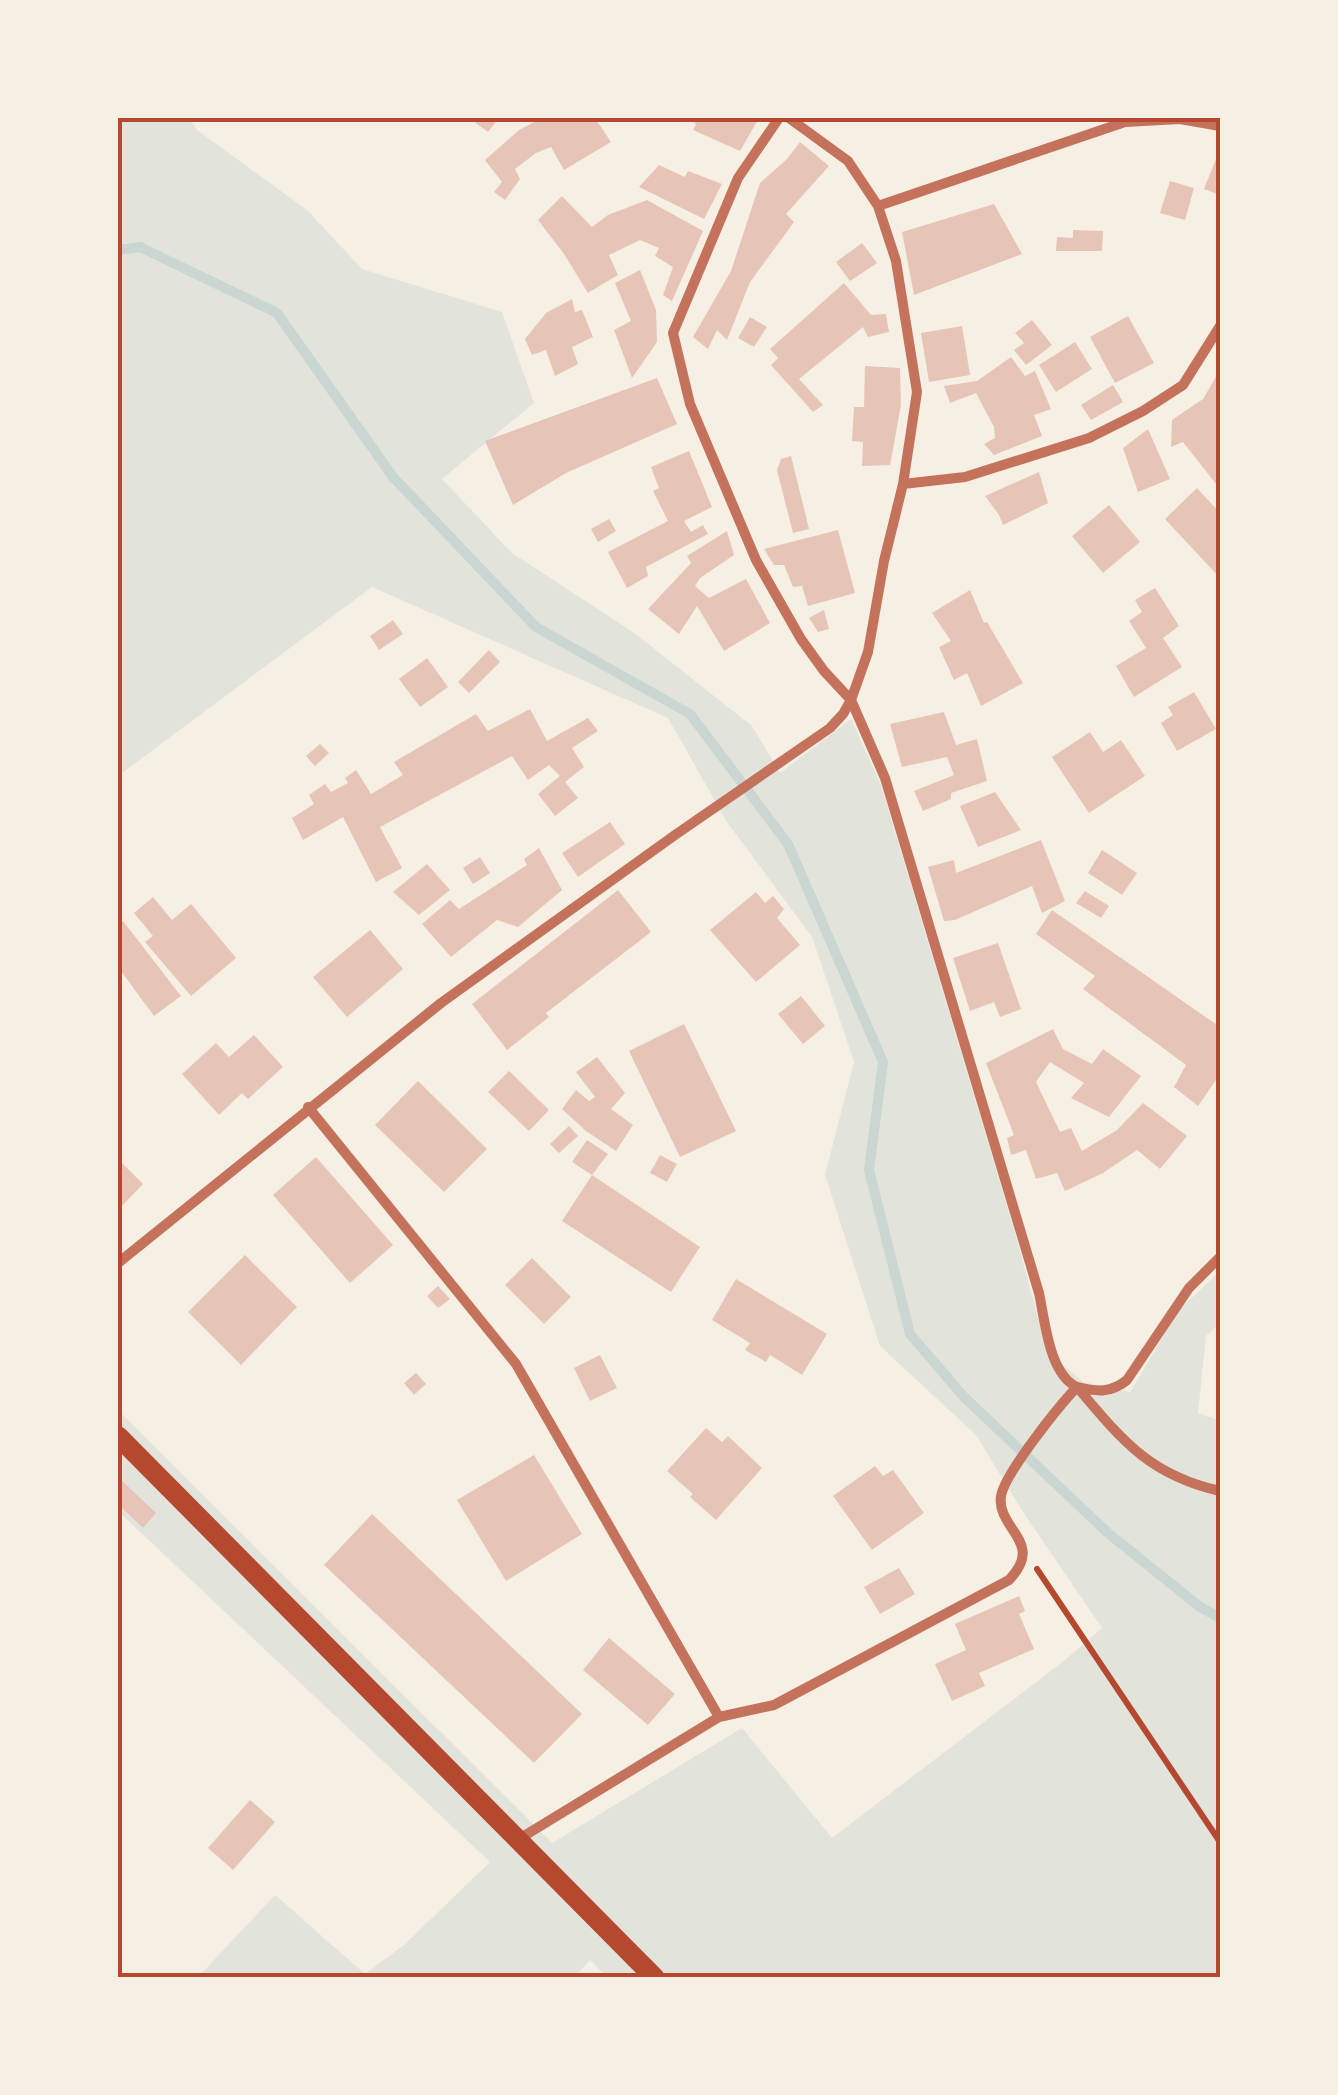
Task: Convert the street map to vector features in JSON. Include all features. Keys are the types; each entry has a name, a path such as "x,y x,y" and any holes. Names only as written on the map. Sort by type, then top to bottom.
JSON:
{"main road":[{"path":"118,1436 655,1978"}],"street":[{"path":"779,118 738,178 673,334 690,404 756,560 801,639 851,700 885,778 1058,1369 1069,1384 1106,1391 1127,1380 1189,1288 1220,1257"},
{"path":"118,1264 440,1002 830,728 843,714 868,652 918,392 896,261 878,206 848,160 790,118"},
{"path":"878,206 1126,122 1180,119 1220,126"},
{"path":"903,484 965,477 1089,438 1183,385 1220,326"},
{"path":"308,1107 516,1364 719,1718"},
{"path":"518,1839 719,1718 774,1705 1009,1580 1017,1572 1023,1548 1001,1503 1001,1494 1008,1478 1076,1387"},
{"path":"1076,1387 1118,1436 1146,1461 1192,1484 1220,1491"}],"path":[{"path":"1023,1548 1220,1842"}],"shaded area":[{"path":"118,118 189,118 197,130 307,210 362,269 502,312 534,403 442,479 512,553 633,632 752,726 780,773 851,719 881,785 1047,1351 1083,1382 1130,1392 1179,1310 1220,1271 1220,1324 1206,1336 1198,1413 1220,1421 1220,1977 608,1978 590,1960 574,1978 198,1977 275,1895 365,1974 404,1945 490,1862 118,1511 118,1410 552,1843 742,1728 832,1838 1102,1628 976,1435 880,1346 825,1175 854,1062 812,937 727,822 668,718 372,587 118,776"}],"building":[{"path":"469,118 499,118 488,132"},
{"path":"542,118 595,118 611,142 564,170 551,147 536,153 515,169 520,179 505,200 494,192 502,182 485,160 519,130"},
{"path":"688,118 759,118 740,151 693,130 696,124"},
{"path":"800,142 829,166 786,214 794,222 750,282 727,340 717,330 708,349 693,337 731,271 760,183"},
{"path":"1220,149 1220,195 1204,189"},
{"path":"659,165 685,177 688,171 722,184 704,219 639,187"},
{"path":"1170,181 1194,188 1185,220 1160,213"},
{"path":"562,196 592,227 608,215 647,200 703,231 672,301 663,295 673,267 655,256 659,248 640,240 609,255 618,275 588,293 538,220"},
{"path":"994,204 1022,254 914,295 902,232"},
{"path":"1073,230 1103,231 1102,251 1056,251 1057,237 1073,238"},
{"path":"862,243 877,263 850,281 836,262"},
{"path":"640,270 656,310 657,342 632,378 614,330 631,321 615,283"},
{"path":"844,283 871,315 886,314 889,332 868,337 863,327 799,379 823,405 813,412 771,365 778,358 770,349"},
{"path":"572,299 575,312 582,310 593,337 572,347 578,364 555,376 546,350 532,355 525,339 546,313"},
{"path":"1128,316 1154,363 1115,383 1090,337"},
{"path":"750,317 767,327 754,347 738,338"},
{"path":"1032,320 1052,345 1026,365 1014,350 1024,343 1015,333"},
{"path":"962,326 970,375 929,382 921,333"},
{"path":"1075,342 1092,369 1056,392 1039,365"},
{"path":"1011,357 1025,376 1035,371 1051,409 1034,415 1042,436 994,455 984,444 995,438 994,427 976,393 950,403 944,386 977,381"},
{"path":"865,366 900,368 901,405 890,465 862,466 863,442 852,441 854,407 864,407"},
{"path":"1220,370 1220,489 1183,442 1171,447 1172,420 1203,399"},
{"path":"657,378 677,424 566,473 513,505 485,441"},
{"path":"1113,385 1123,402 1091,420 1081,405"},
{"path":"1148,429 1170,479 1138,492 1123,448"},
{"path":"689,451 712,507 684,521 691,532 703,525 708,534 646,567 648,576 627,588 608,552 668,521 653,491 659,488 651,467"},
{"path":"791,456 809,529 793,533 777,470 781,459"},
{"path":"1039,472 1048,503 1003,525 985,496"},
{"path":"1197,488 1220,513 1220,578 1165,519"},
{"path":"1109,505 1140,542 1103,573 1072,536"},
{"path":"609,519 616,531 598,542 591,529"},
{"path":"838,530 855,593 808,606 802,586 793,587 784,565 774,565 764,549"},
{"path":"727,531 734,555 700,578 695,586 709,598 746,579 770,623 724,651 697,606 679,634 648,609 691,563 687,556"},
{"path":"1155,588 1179,626 1163,638 1182,667 1134,697 1116,666 1146,648 1129,621 1142,612 1135,600"},
{"path":"970,590 984,623 987,622 1023,683 981,706 967,673 954,680 939,647 951,641 932,613"},
{"path":"824,610 829,629 818,632 809,618"},
{"path":"393,620 403,634 379,650 370,636"},
{"path":"489,650 500,662 469,693 458,682"},
{"path":"427,658 448,687 420,707 399,679"},
{"path":"1194,692 1216,729 1177,751 1161,723 1173,715 1168,707"},
{"path":"530,709 547,741 588,718 598,731 572,748 584,767 565,782 578,798 555,816 538,794 560,776 549,765 528,780 512,756 380,827 402,868 376,882 343,817 303,840 292,818 314,804 309,795 325,784 331,792 348,783 345,778 356,770 371,794 403,775 394,762 476,714 488,731"},
{"path":"944,712 956,745 977,739 987,781 951,793 951,799 923,811 914,791 954,775 947,757 902,767 890,724"},
{"path":"1090,732 1103,752 1121,740 1145,776 1089,813 1052,757"},
{"path":"320,744 329,753 315,766 306,756"},
{"path":"995,792 1021,830 978,847 960,806"},
{"path":"610,822 625,844 578,877 562,853"},
{"path":"1041,840 1065,901 1042,913 1032,886 955,920 944,921 928,867 954,860 956,873"},
{"path":"539,848 562,890 518,927 497,920 451,957 422,924 450,900 459,909 527,865 524,859"},
{"path":"1102,850 1137,873 1122,895 1088,873"},
{"path":"480,857 490,873 473,884 463,868"},
{"path":"427,864 450,890 419,915 393,892"},
{"path":"618,890 651,932 546,1013 549,1017 507,1050 472,1004"},
{"path":"1085,891 1109,906 1101,918 1076,903"},
{"path":"756,892 765,903 773,896 784,909 777,918 800,945 756,982 710,930"},
{"path":"153,897 172,920 191,904 236,958 191,996 145,942 153,936 134,913"},
{"path":"1052,910 1220,1027 1220,1074 1198,1106 1174,1087 1186,1065 1083,989 1095,976 1036,934"},
{"path":"123,921 181,996 154,1016 118,967 118,925"},
{"path":"370,930 403,969 347,1017 313,977"},
{"path":"998,943 1021,1009 1000,1017 994,1002 970,1011 953,958"},
{"path":"801,996 825,1026 803,1044 778,1014"},
{"path":"684,1024 736,1131 680,1157 629,1051"},
{"path":"1053,1029 1063,1049 1092,1064 1103,1049 1141,1076 1109,1117 1071,1098 1084,1083 1050,1062 1036,1082 1060,1132 1071,1128 1082,1151 1117,1130 1143,1103 1187,1136 1160,1169 1137,1150 1103,1173 1065,1191 1057,1173 1036,1179 1026,1150 1011,1155 1007,1138 1014,1135 986,1063"},
{"path":"254,1035 283,1067 248,1099 242,1093 219,1115 182,1074 216,1043 229,1057"},
{"path":"597,1057 625,1093 611,1109 633,1125 616,1151 562,1109 576,1090 589,1101 595,1097 576,1072"},
{"path":"509,1071 549,1110 529,1131 488,1092"},
{"path":"418,1081 487,1149 444,1192 375,1125"},
{"path":"569,1126 578,1136 559,1153 550,1144"},
{"path":"587,1140 608,1154 592,1175 572,1162"},
{"path":"660,1155 677,1164 667,1182 650,1173"},
{"path":"316,1157 393,1245 350,1283 273,1195"},
{"path":"118,1159 143,1184 118,1210"},
{"path":"592,1175 700,1247 671,1292 562,1221"},
{"path":"245,1255 297,1307 241,1365 188,1312"},
{"path":"532,1258 571,1297 544,1324 505,1285"},
{"path":"736,1279 827,1334 802,1375 770,1355 766,1362 745,1350 750,1343 712,1320"},
{"path":"438,1286 450,1299 438,1308 427,1296"},
{"path":"600,1355 617,1388 590,1401 574,1368"},
{"path":"416,1373 426,1384 414,1395 404,1383"},
{"path":"706,1428 722,1442 728,1436 762,1468 716,1520 667,1471"},
{"path":"534,1455 582,1534 506,1581 457,1500"},
{"path":"875,1466 883,1476 893,1470 924,1513 872,1550 833,1496"},
{"path":"118,1477 156,1513 143,1528 118,1504"},
{"path":"372,1514 582,1714 534,1763 324,1565"},
{"path":"899,1568 915,1594 880,1614 864,1587"},
{"path":"1019,1596 1025,1611 1019,1614 1034,1649 979,1673 985,1686 952,1701 935,1664 966,1650 955,1624"},
{"path":"609,1638 675,1694 648,1725 583,1670"},
{"path":"250,1800 275,1822 233,1870 208,1848"}],"waterway":[{"path":"118,250 140,247 277,313 393,477 536,627 690,714 788,844 883,1062 869,1170 910,1334 964,1397 1108,1533 1200,1607 1220,1618"}]}
